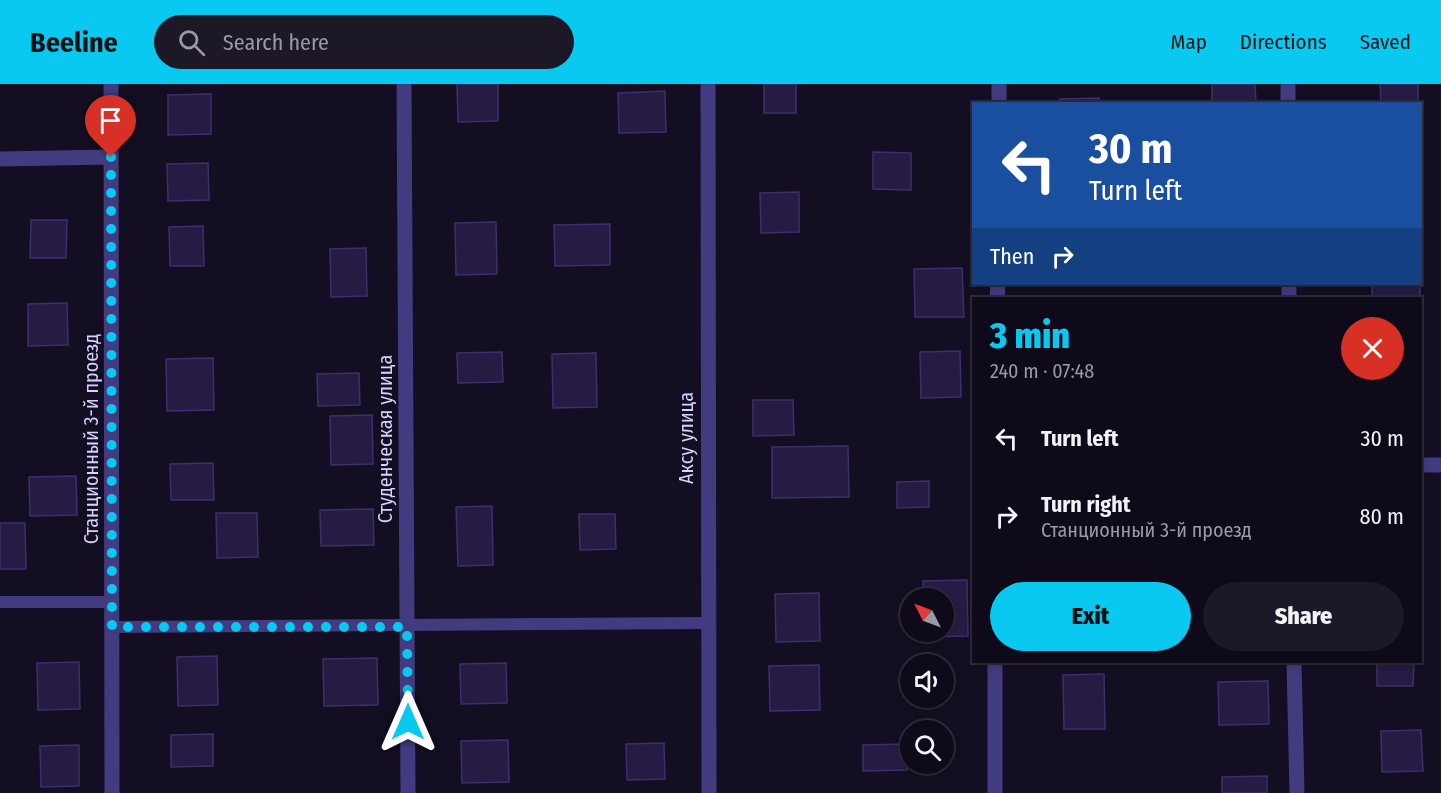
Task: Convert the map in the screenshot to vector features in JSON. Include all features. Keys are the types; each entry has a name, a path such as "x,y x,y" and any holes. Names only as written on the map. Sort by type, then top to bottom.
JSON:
{"street":[{"name":"Станционный 3-й проезд","path":"111,84 112,793"},
{"name":"Студенческая улица","path":"404,84 408,793"},
{"name":"Аксу улица","path":"708,84 709,793"},
{"path":"999,84 999,102"},
{"path":"1288,84 1288,102"},
{"path":"0,159 111,157"},
{"path":"1422,465 1441,465"},
{"path":"995,663 995,793"},
{"path":"1294,663 1297,793"}],"lane":[{"path":"0,602 112,602"},
{"path":"112,627 407,627 707,623"}],"building":[{"path":"457,84 498,84 498,121 458,122"},
{"path":"764,84 796,84 796,113 764,113"},
{"path":"1212,84 1255,84 1256,102 1212,102"},
{"path":"1380,84 1418,84 1418,102 1381,102"},
{"path":"665,91 666,132 619,133 618,93"},
{"path":"211,94 211,134 168,135 168,95"},
{"path":"1099,98 1100,102 1060,102 1060,99"},
{"path":"873,152 911,153 911,190 873,189"},
{"path":"208,163 209,200 168,201 167,164"},
{"path":"799,192 799,232 761,233 760,193"},
{"path":"31,220 67,220 66,258 30,258"},
{"path":"496,222 497,274 456,275 455,223"},
{"path":"610,224 610,265 555,266 554,225"},
{"path":"203,226 204,266 170,266 169,227"},
{"path":"366,248 367,296 331,297 330,249"},
{"path":"962,268 964,317 915,317 914,269"},
{"path":"1420,285 1420,297 1372,297 1372,286"},
{"path":"67,303 68,345 28,346 28,304"},
{"path":"960,351 961,397 921,398 920,352"},
{"path":"502,352 503,382 458,383 457,353"},
{"path":"596,353 597,407 553,408 552,354"},
{"path":"213,358 214,410 167,411 166,359"},
{"path":"359,373 360,405 318,406 317,374"},
{"path":"753,400 793,400 794,435 753,436"},
{"path":"372,415 373,464 331,465 330,416"},
{"path":"848,446 849,497 772,498 772,447"},
{"path":"213,463 214,500 171,500 170,464"},
{"path":"76,476 77,515 30,516 29,477"},
{"path":"929,481 929,507 897,508 897,482"},
{"path":"492,506 493,565 458,566 456,507"},
{"path":"373,509 374,545 321,546 320,510"},
{"path":"216,513 257,513 258,557 217,558"},
{"path":"579,514 615,514 616,549 580,550"},
{"path":"0,523 25,523 26,569 0,569"},
{"path":"967,580 968,636 954,636 954,588 923,588 923,581"},
{"path":"819,593 820,641 776,642 775,594"},
{"path":"217,656 218,705 178,706 177,657"},
{"path":"377,658 378,705 324,706 323,659"},
{"path":"79,662 80,709 38,710 37,663"},
{"path":"506,663 507,703 461,704 460,664"},
{"path":"1377,663 1414,663 1413,686 1377,686"},
{"path":"819,665 820,710 770,711 769,666"},
{"path":"1104,674 1105,729 1064,729 1063,675"},
{"path":"1268,681 1269,724 1219,725 1218,682"},
{"path":"1421,730 1423,771 1382,772 1381,731"},
{"path":"213,734 213,766 171,767 171,735"},
{"path":"508,740 509,782 462,783 461,741"},
{"path":"664,743 665,779 627,780 626,744"},
{"path":"900,744 900,770 863,771 863,745"},
{"path":"79,745 79,786 41,787 40,746"},
{"path":"1267,776 1267,793 1222,793 1222,777"}],"route":[{"path":"111,157 112,627 407,627 408,722"}]}
